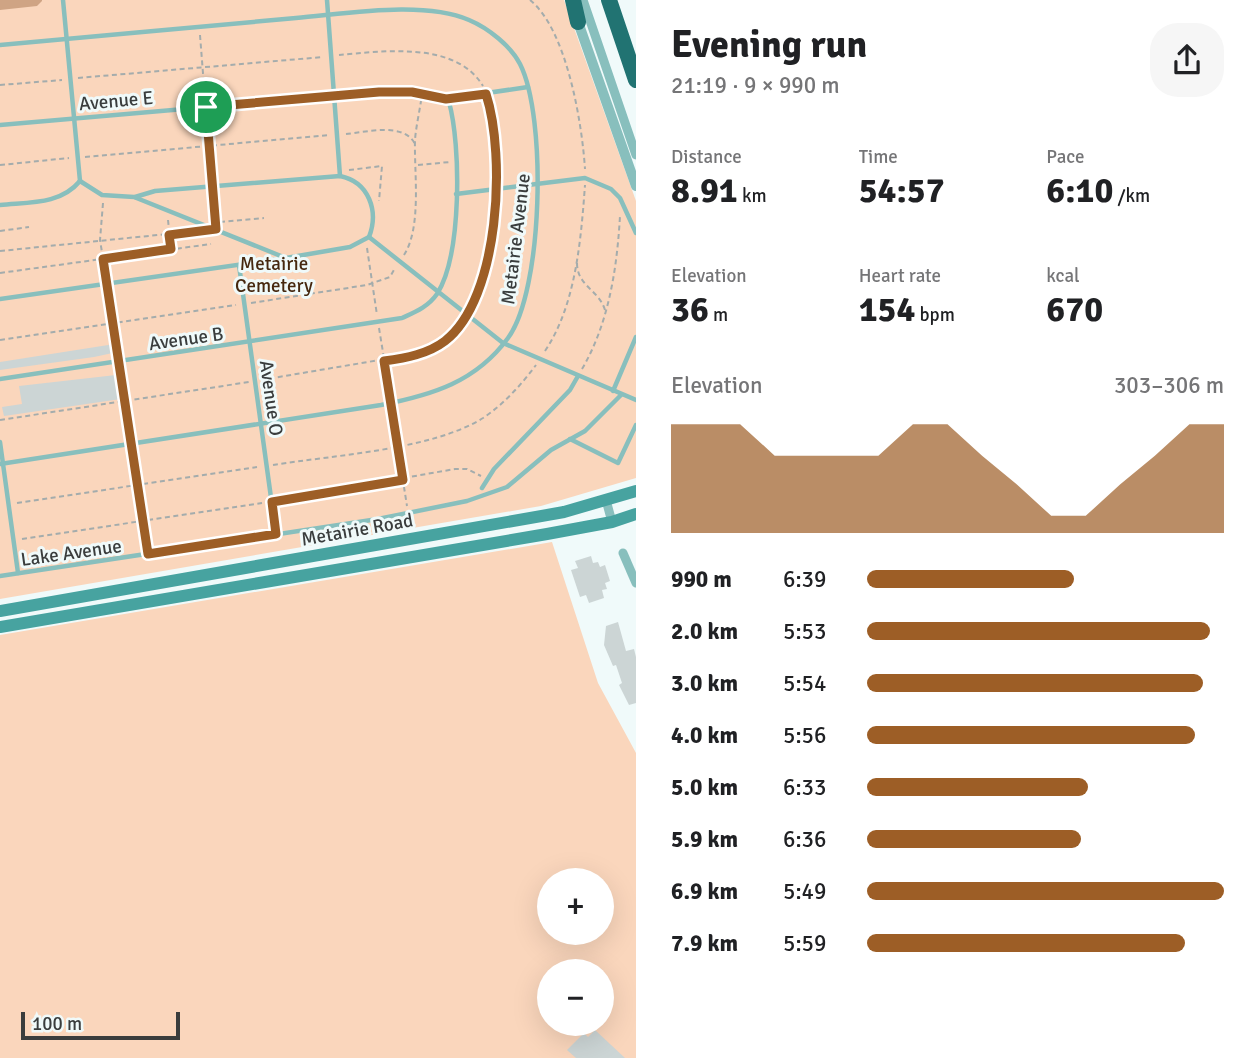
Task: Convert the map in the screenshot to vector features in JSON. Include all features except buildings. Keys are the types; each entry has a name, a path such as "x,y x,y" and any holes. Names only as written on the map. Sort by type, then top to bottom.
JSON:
{"highway":[{"path":"571,0 578,22"},
{"path":"609,0 636,80"}],"main road":[{"name":"Metairie Road","path":"0,611 564,512 636,492"},
{"name":"Metairie Road","path":"0,627 612,522 636,514"}],"street":[{"path":"583,0 636,155"},
{"path":"578,22 636,186"},
{"path":"606,500 612,522"},
{"path":"623,553 636,583"}],"lane":[{"path":"63,0 80,181"},
{"path":"327,0 340,173"},
{"name":"Metairie Avenue","path":"0,45 412,11 468,19 505,46 520,63 536,125 539,184 528,287 520,319 503,343 467,379 421,397 391,403 2,464"},
{"path":"445,99 528,88"},
{"name":"Avenue E","path":"0,125 379,92 422,93 445,99"},
{"path":"251,343 402,318 425,308 437,293 453,232 458,162 453,116 450,102 445,99"},
{"path":"0,299 350,247 367,239 374,219 372,203 364,190 340,173 134,197 102,195 80,181"},
{"path":"456,194 585,178 611,189 621,201 636,233"},
{"path":"0,205 49,201 63,195 80,181"},
{"path":"134,197 167,212 216,226 286,258"},
{"path":"367,239 503,343 636,400"},
{"name":"Avenue O","path":"239,265 276,534"},
{"path":"613,392 636,337"},
{"name":"Avenue B","path":"0,379 251,343"},
{"path":"482,488 570,390 578,376"},
{"name":"Lake Avenue","path":"0,576 454,505 508,487 526,469 585,431 621,395"},
{"path":"570,439 618,463 636,425"},
{"path":"0,442 18,573"}],"path":[{"path":"530,0 552,33 567,65 579,107 585,178 578,275 600,299 605,312"},
{"path":"199,27 216,226"},
{"path":"0,85 332,56 408,53 438,56 469,69 480,80 486,94 496,159 491,241 483,278 467,316 445,341 427,352 384,361 0,420"},
{"path":"0,340 372,284 390,277 409,247 422,93"},
{"path":"0,164 338,134 402,132 412,138 416,145"},
{"path":"416,165 458,162"},
{"path":"340,173 382,166 374,219"},
{"path":"102,195 100,240 148,554"},
{"path":"578,376 605,312 617,260 621,201"},
{"path":"167,212 171,249"},
{"path":"0,251 169,235 264,218"},
{"path":"0,231 29,227"},
{"path":"367,239 408,513"},
{"path":"0,273 211,244"},
{"path":"10,504 398,445 439,437 481,419 516,390 552,341 578,251"},
{"path":"14,540 272,502 467,469 487,480"}],"green space":[{"name":"Metairie Cemetery","path":"0,0 564,0 636,201 636,478 541,506 0,599"},
{"path":"552,542 598,683 636,753 636,1058 0,1058 0,635"}],"shaded area":[{"path":"0,0 42,1 37,6 0,10"}],"route":[{"path":"379,92 412,92 446,99 486,94 496,159 491,241 474,304 460,326 445,341 427,352 384,361 403,480 272,502 276,534 148,554 103,259 171,249 169,235 216,229 206,107 379,92"}]}
